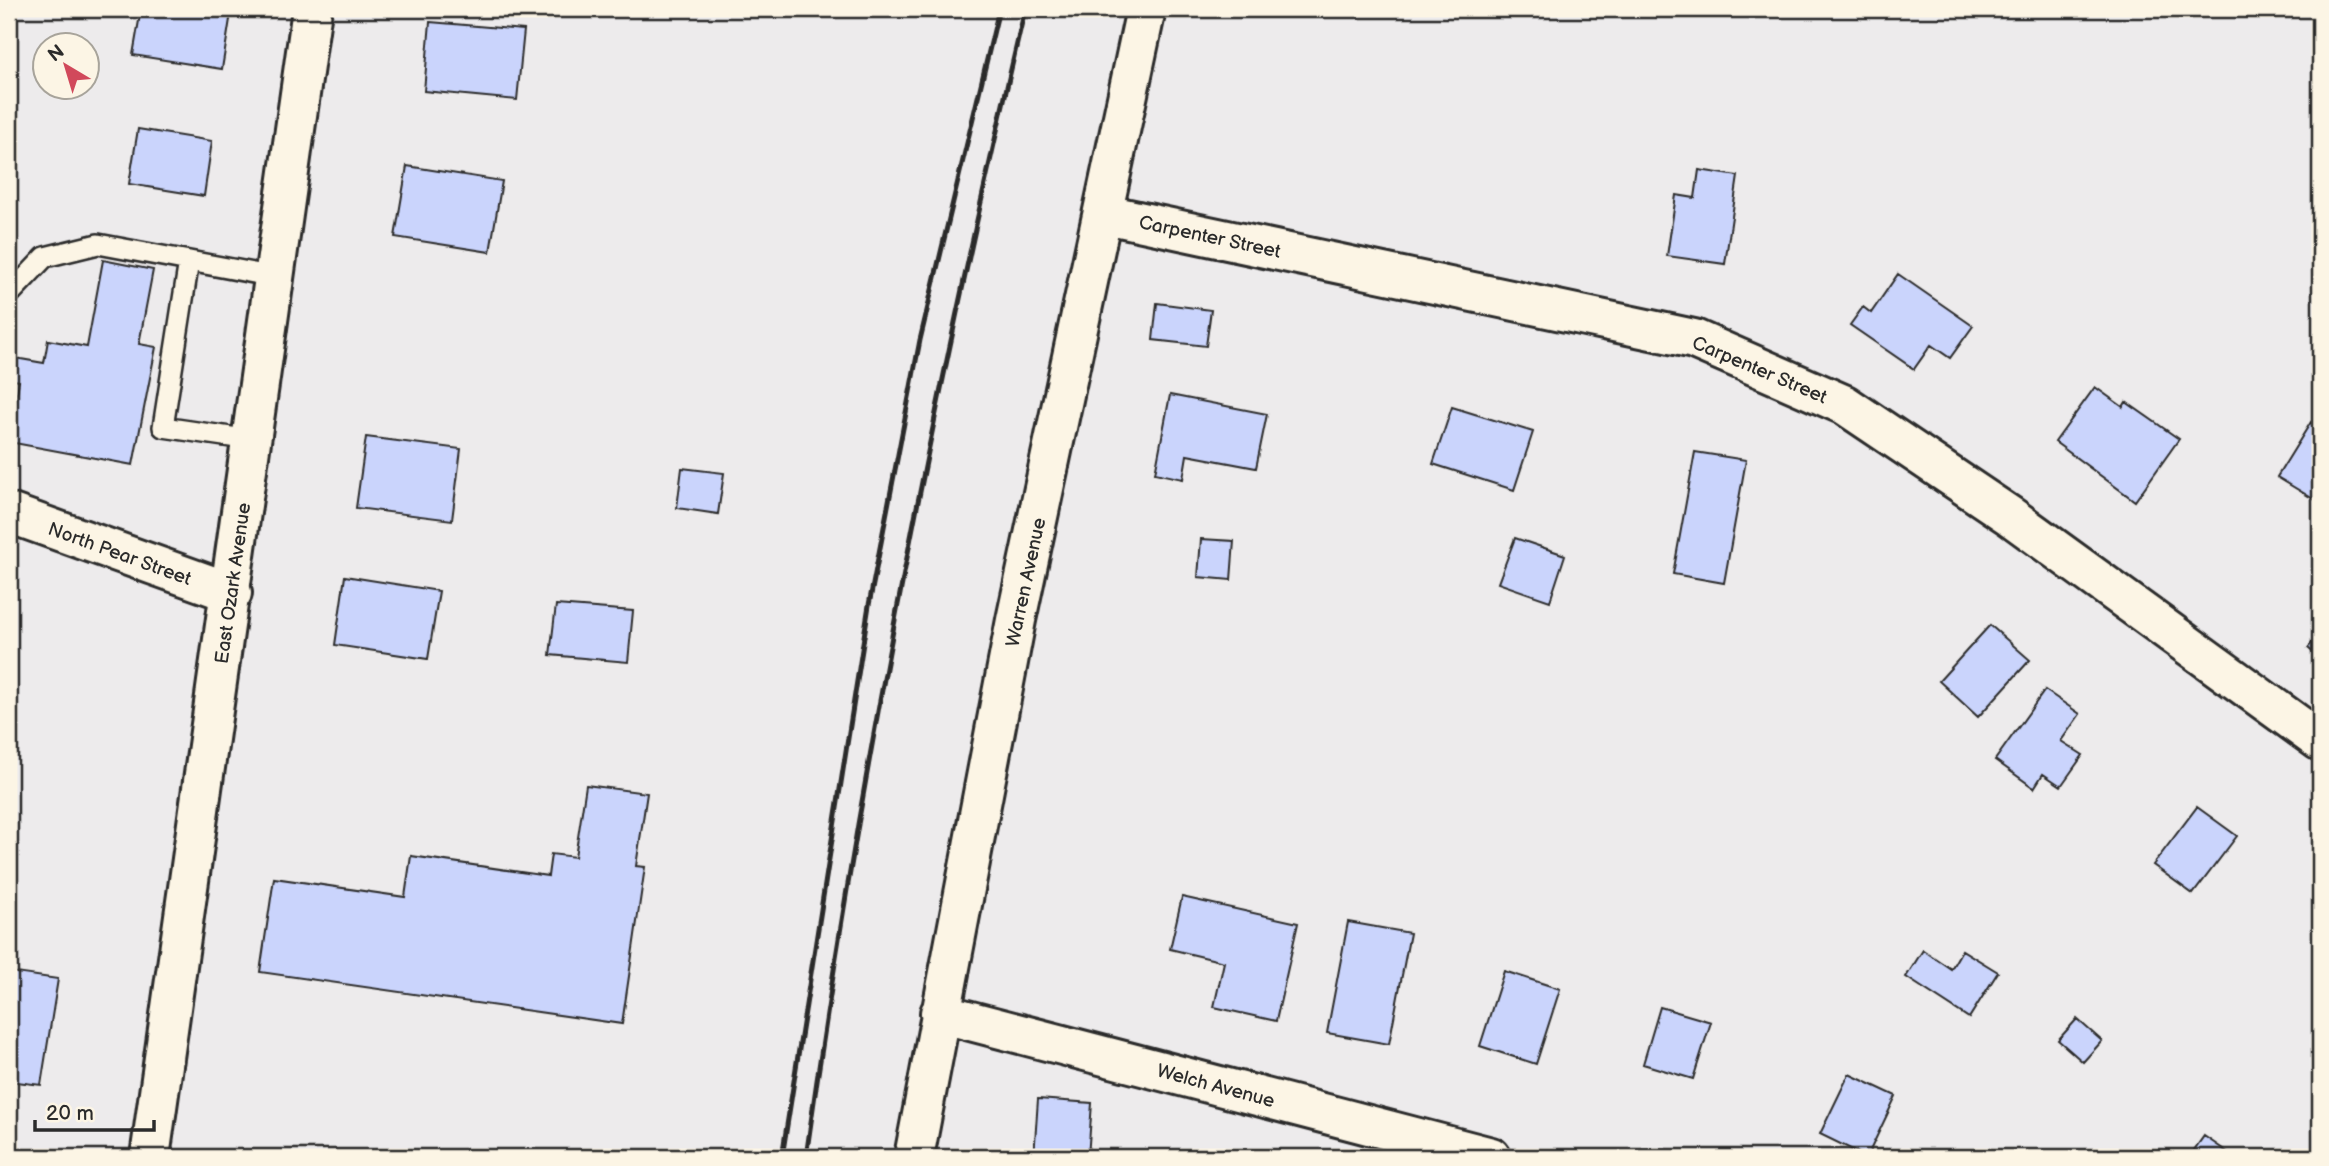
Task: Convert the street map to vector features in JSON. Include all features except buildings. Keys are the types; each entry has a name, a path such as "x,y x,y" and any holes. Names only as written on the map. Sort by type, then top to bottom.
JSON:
{"street":[{"name":"East Ozark Avenue","path":"150,1157 232,593 312,9"},
{"name":"Warren Avenue","path":"914,1157 1016,620 1105,214 1146,9"},
{"name":"Carpenter Street","path":"1105,214 1694,339 1845,405 2010,516 2320,741"},
{"name":"North Pear Street","path":"9,513 232,593"},
{"name":"Welch Avenue","path":"940,1013 1491,1157"}],"lane":[{"path":"9,295 45,257 98,244 275,277"},
{"path":"189,261 163,427 251,440"}],"railway":[{"path":"782,1157 869,605 920,340 999,9"},
{"path":"806,1157 850,868 902,581 961,294 1025,9"}]}
